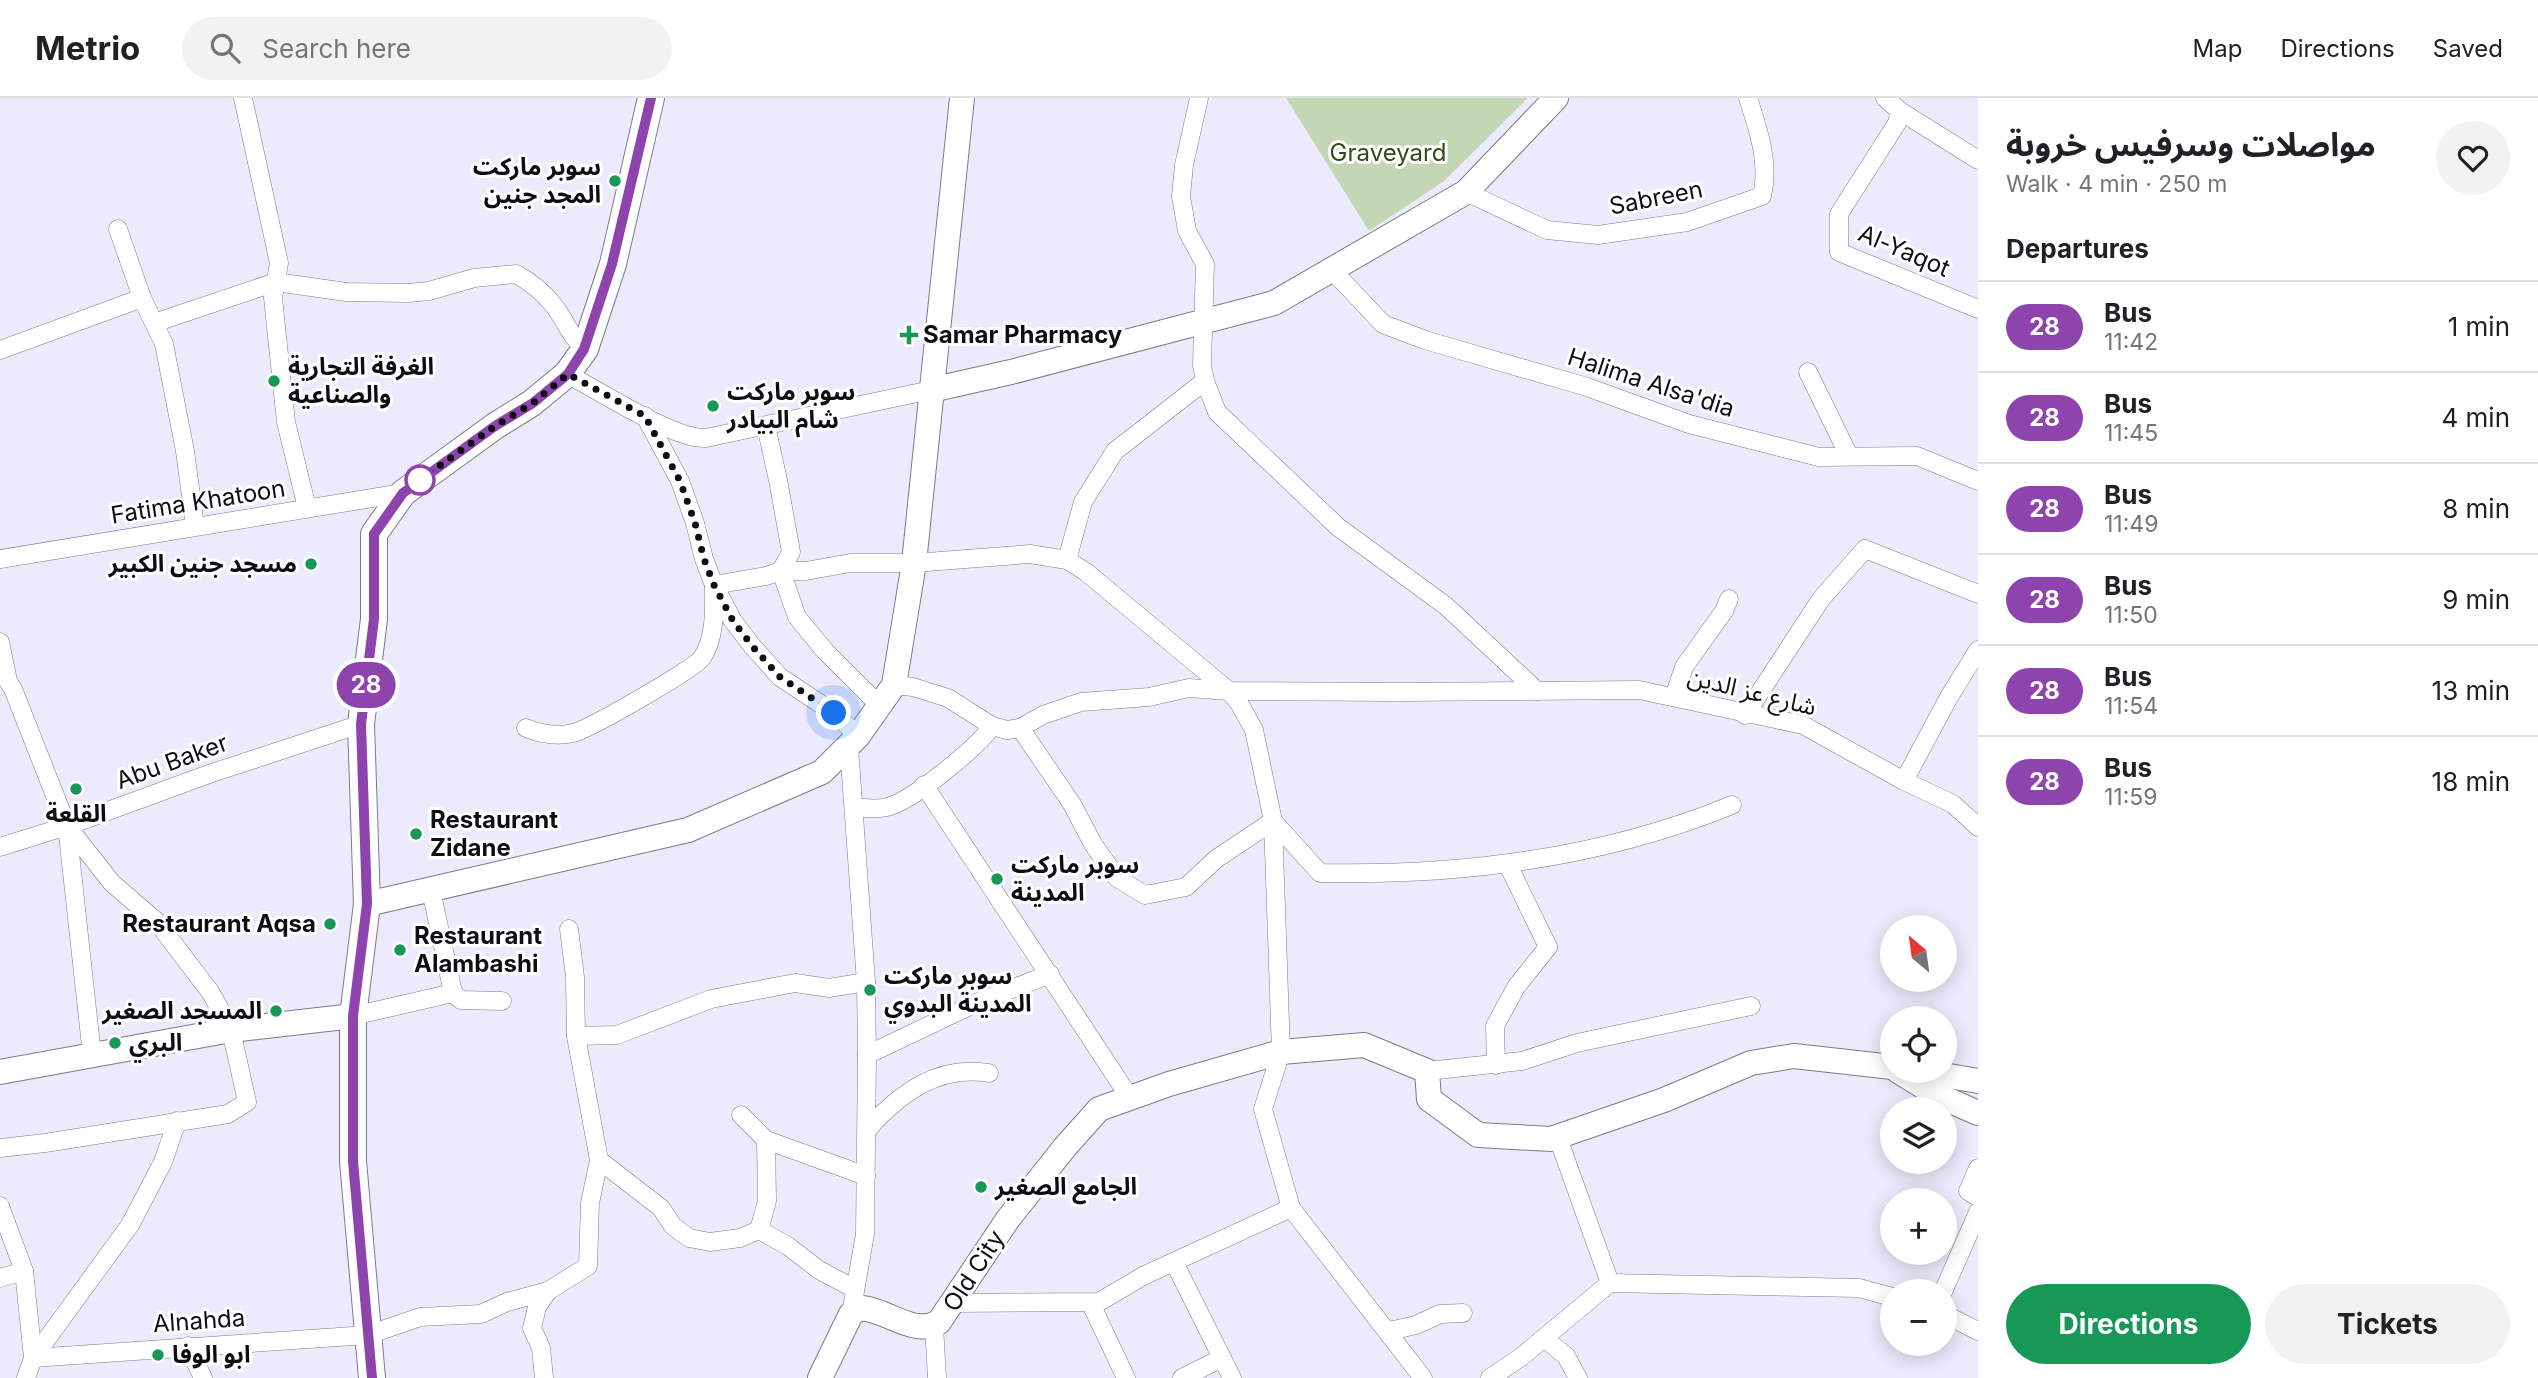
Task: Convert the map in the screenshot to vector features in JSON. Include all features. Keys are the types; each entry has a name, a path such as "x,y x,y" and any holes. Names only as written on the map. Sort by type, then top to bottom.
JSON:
{"main road":[{"path":"372,1378 353,1161 353,1016 367,904 361,724 374,619 374,534 403,493 495,426 533,403 568,374 584,349 612,264 651,98"}],"street":[{"path":"243,98 279,263 273,298 286,422 307,508"},
{"path":"367,904 688,830 822,772 854,742 894,685 914,563 962,98"},
{"path":"1199,98 1184,165 1181,196 1187,231 1205,264 1201,348 1205,381 1217,412 1363,548 1421,586 1536,691"},
{"path":"568,374 692,438 706,438 1012,372 1274,303 1466,192 1556,98"},
{"name":"Sabreen","path":"1466,192 1547,230 1598,235 1687,222 1762,196 1766,180 1761,144 1748,98"},
{"path":"1885,98 1900,111 1978,160"},
{"name":"Al-Yaqot","path":"1900,111 1897,123 1839,214 1839,252 1978,309"},
{"path":"118,229 142,298 164,344 185,451 195,526"},
{"name":"Halima Alsa'dia","path":"1333,271 1383,324 1391,328 1587,387 1689,424 1819,457 1917,456 1978,481"},
{"path":"154,323 276,282 346,292 408,293 429,291 474,278 516,274 545,296 564,321 572,337 584,349"},
{"path":"0,350 142,298"},
{"path":"1808,372 1849,456"},
{"path":"1067,560 1083,502 1115,451 1205,381"},
{"path":"645,416 680,481 714,585 733,621 771,668 797,690 834,713 854,742 854,807 866,982 865,1234 851,1314 820,1378"},
{"path":"766,426 790,552 781,571 797,617 825,651 879,705"},
{"name":"Fatima Khatoon","path":"0,559 403,493"},
{"path":"1745,715 1821,599 1865,548 1978,594"},
{"path":"714,585 781,571 850,563 914,563 1030,554 1067,560 1086,572 1229,691 1254,730 1273,821 1281,1052 1263,1109 1291,1208 1423,1378"},
{"path":"526,728 551,735 575,733 662,686 701,659 714,625 714,585"},
{"path":"1674,697 1684,667 1724,611 1729,599"},
{"path":"0,642 8,681 67,826 92,1055"},
{"path":"1904,781 1948,697 1978,650"},
{"path":"894,685 913,687 948,698 992,726 1007,730 1020,729 1072,804 1093,845 1117,878 1146,895 1186,887 1216,859 1273,821"},
{"name":"شارع عز الدين","path":"1020,729 1044,715 1080,702 1149,697 1189,688 1229,691 1639,690 1745,715 1803,725 1904,781 1953,804 1978,828"},
{"name":"Abu Baker","path":"0,847 361,724"},
{"path":"854,807 889,807 912,795 977,745 992,726"},
{"path":"924,785 1130,1098"},
{"path":"1273,821 1320,873 1437,872 1508,865 1561,856 1685,824 1732,805"},
{"path":"0,1148 228,1114 247,1102 231,1030 211,993 157,922 112,883 67,826"},
{"path":"1496,1065 1495,1026 1516,987 1548,947 1508,865"},
{"path":"431,890 453,993 461,1000 502,1001"},
{"path":"569,929 575,977 576,1036 599,1160 661,1208 673,1226 689,1238 710,1242 740,1238 759,1230"},
{"path":"867,1055 975,1003 1050,974"},
{"path":"576,1036 617,1035 711,999 795,983 829,988 866,982"},
{"path":"0,1072 231,1030 353,1016 453,993"},
{"path":"1751,1006 1577,1043 1537,1058 1496,1065 1427,1071 1429,1099 1476,1133 1551,1139 1664,1100 1751,1063 1797,1056 1880,1066"},
{"name":"Old City","path":"851,1314 865,1308 920,1327 934,1326 942,1320 1008,1219 1065,1147 1099,1110 1170,1084 1281,1052 1364,1045 1427,1071"},
{"path":"867,1130 894,1102 939,1075 969,1070 989,1073"},
{"path":"1957,1077 1978,1080"},
{"path":"1918,1083 1978,1113"},
{"path":"741,1115 766,1140 866,1176"},
{"path":"26,1378 33,1358 130,1225 163,1162 177,1121"},
{"path":"1558,1138 1610,1283"},
{"path":"759,1230 767,1201 766,1140"},
{"name":"Alnahda","path":"33,1358 368,1335 420,1317 481,1314 507,1302 548,1291 588,1266 590,1203 599,1160"},
{"path":"1978,1168 1968,1191 1978,1196"},
{"path":"0,1206 24,1270 33,1358"},
{"path":"953,1303 1091,1304 1103,1301 1143,1276 1291,1208"},
{"path":"1949,1279 1978,1212"},
{"path":"759,1230 788,1246 820,1270 855,1289"},
{"path":"1174,1262 1233,1378"},
{"path":"0,1278 24,1270"},
{"path":"1490,1378 1544,1338 1610,1283 1859,1288 1880,1294"},
{"path":"544,1378 541,1348 532,1328 537,1307 548,1291"},
{"path":"1091,1304 1126,1378"},
{"path":"1389,1331 1416,1325 1440,1314 1463,1313"},
{"path":"1957,1320 1978,1331"},
{"path":"934,1326 937,1378"},
{"path":"1544,1338 1566,1356 1578,1378"},
{"path":"188,1346 203,1378"},
{"path":"1182,1378 1222,1358"}],"green space":[{"name":"Graveyard","path":"1286,98 1528,98 1444,181 1369,231"}],"bus line":[{"name":"28","path":"372,1378 353,1161 353,1016 367,904 361,724 374,619 374,534 403,493 495,426 533,403 568,374 584,349 612,264 651,98"}],"place":[{"name":"سوبر ماركت المجد جنين","path":"615,181"},
{"name":"Samar Pharmacy","path":"909,335"},
{"name":"الغرفة التجارية والصناعية","path":"274,381"},
{"name":"سوبر ماركت شام البيادر","path":"713,406"},
{"name":"مسجد جنين الكبير","path":"311,564"},
{"name":"القلعة","path":"76,789"},
{"name":"Restaurant Zidane","path":"416,834"},
{"name":"سوبر ماركت المدينة","path":"997,879"},
{"name":"Restaurant Aqsa","path":"330,924"},
{"name":"Restaurant Alambashi","path":"400,950"},
{"name":"سوبر ماركت المدينة البدوي","path":"870,990"},
{"name":"المسجد الصغير","path":"276,1011"},
{"name":"البري","path":"115,1043"},
{"name":"الجامع الصغير","path":"981,1187"},
{"name":"ابو الوفا","path":"158,1355"}],"route":[{"path":"420,480 495,426 533,403 568,374 645,416 680,481 690,505 704,559 733,621 780,677 834,713"}]}
